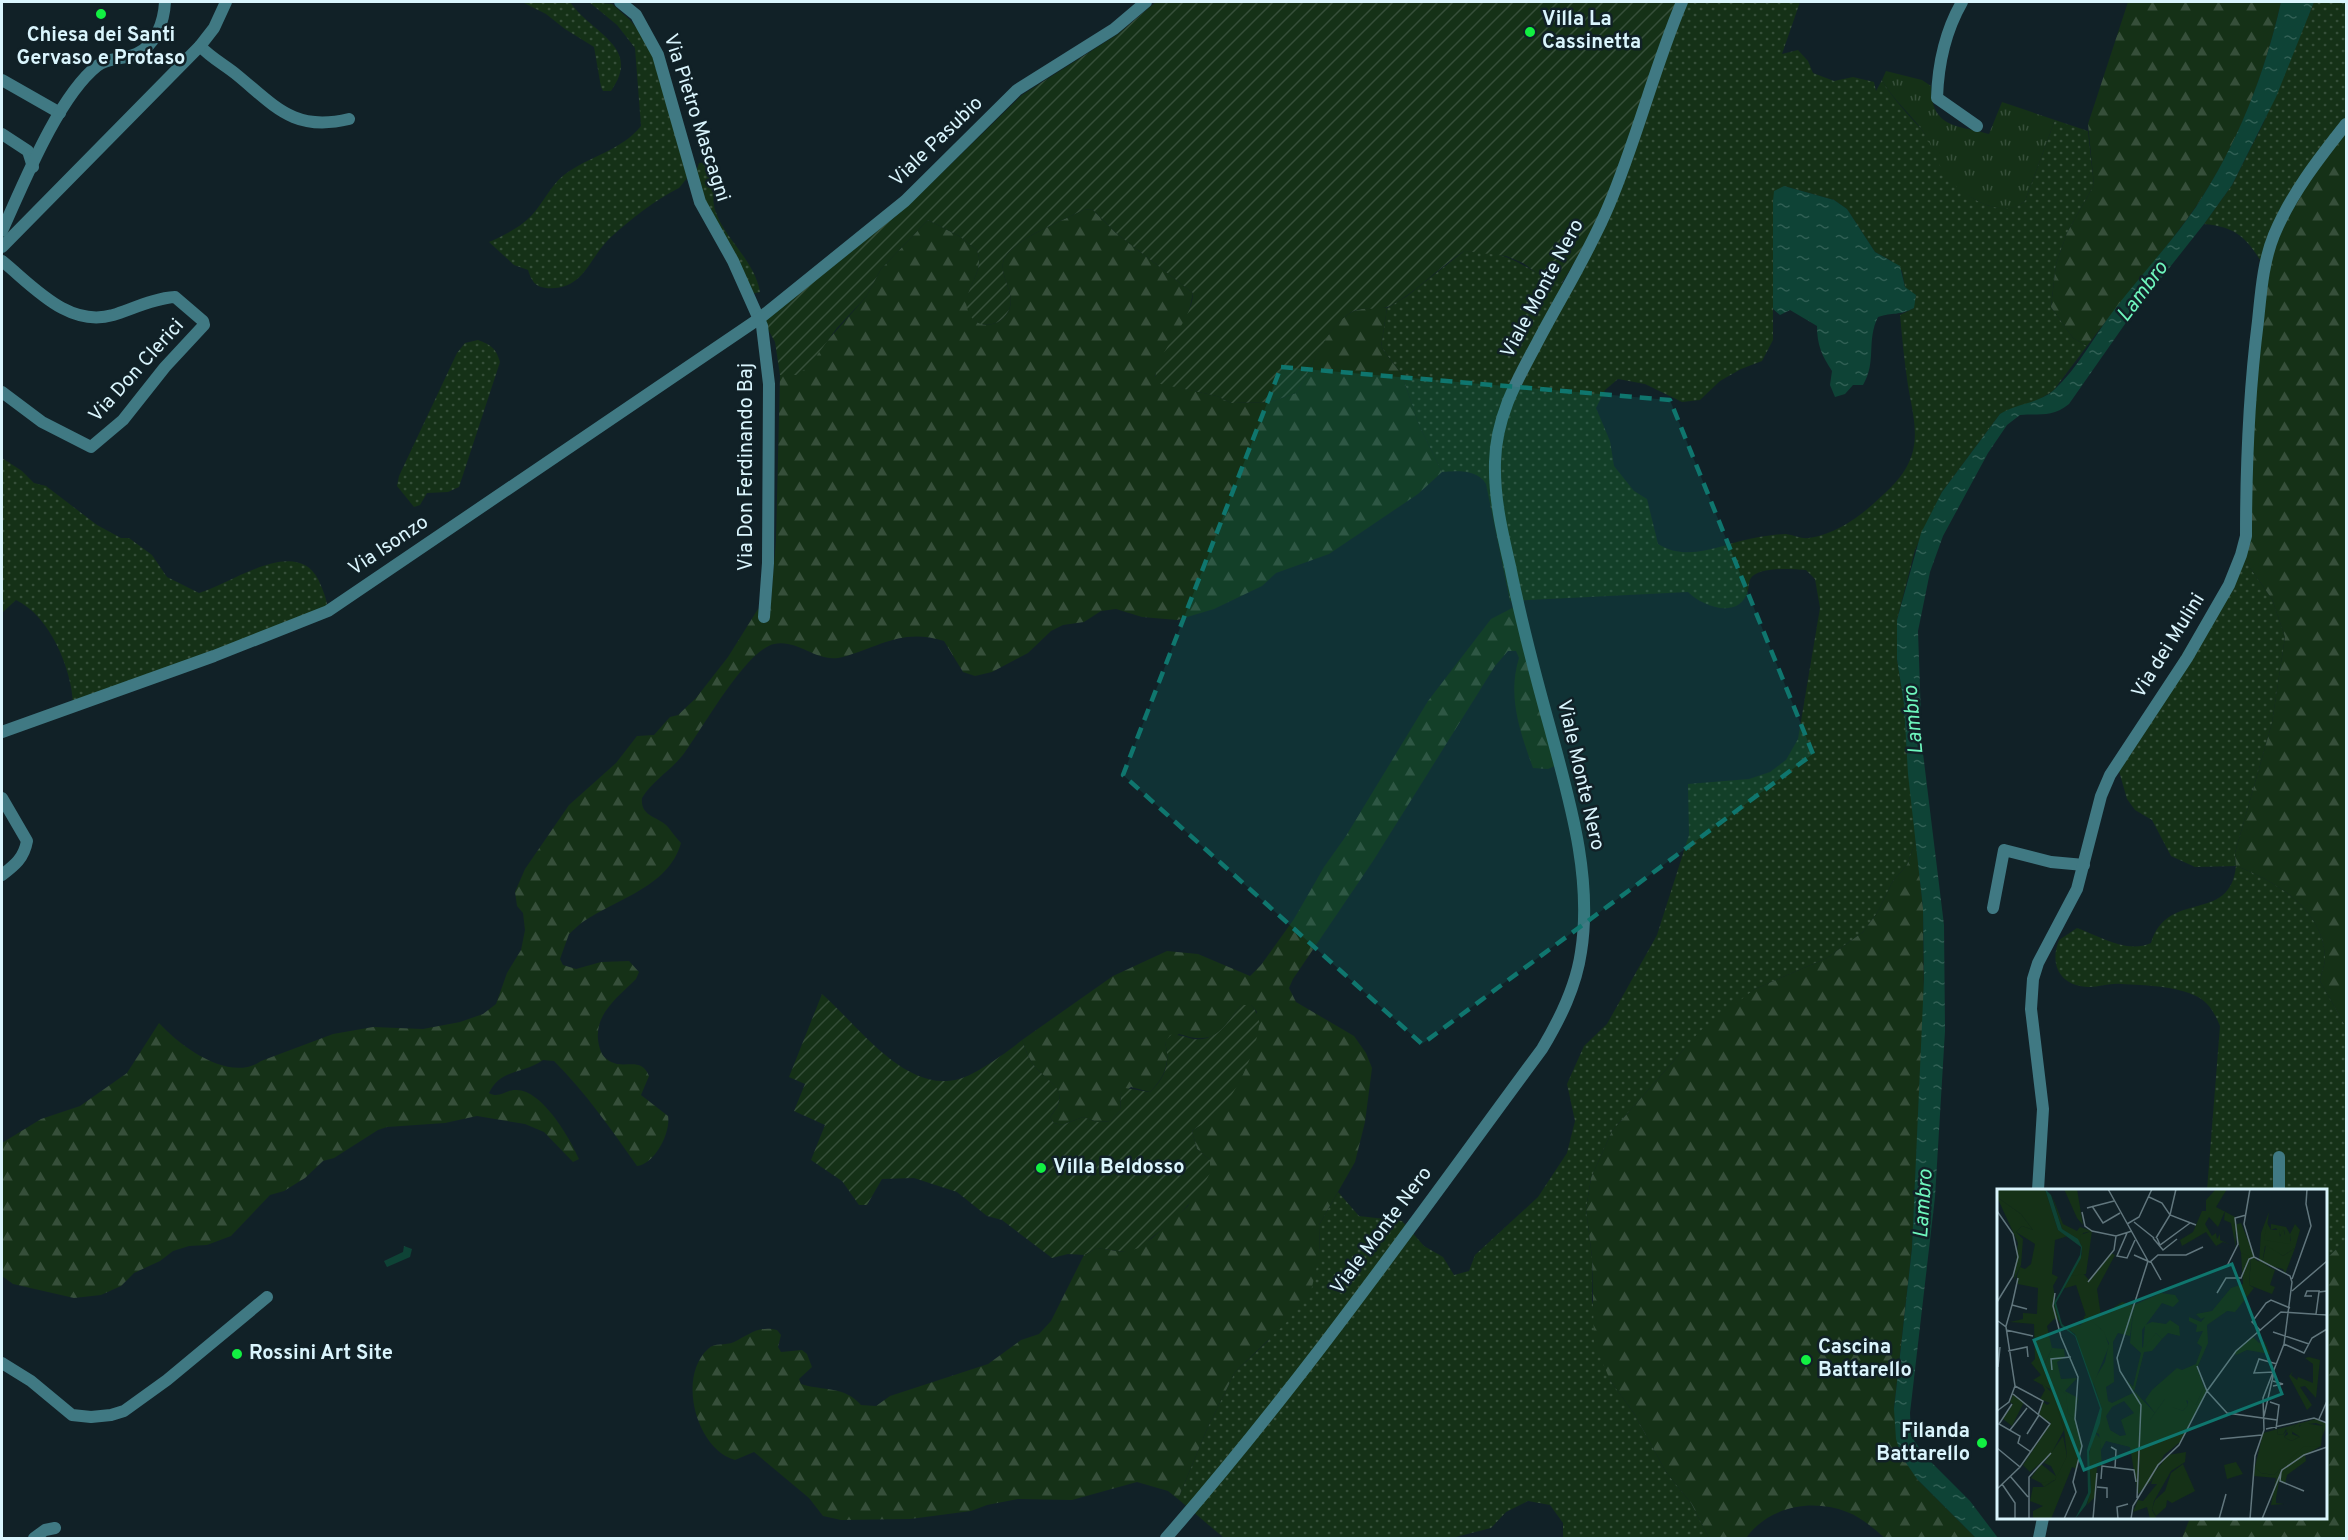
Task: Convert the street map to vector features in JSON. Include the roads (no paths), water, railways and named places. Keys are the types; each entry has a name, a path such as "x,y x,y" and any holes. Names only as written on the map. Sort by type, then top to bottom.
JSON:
{"street":[{"path":"2,231 60,113 96,66 104,61 136,54 153,41 165,17 165,2"},
{"path":"2,247 200,46 214,28 226,2"},
{"name":"Via Pietro Mascagni","path":"620,2 636,15 658,55 700,202 733,261 760,318"},
{"name":"Viale Pasubio","path":"760,318 905,201 1017,90 1114,28 1146,2"},
{"name":"Viale Monte Nero","path":"1166,1539 1214,1484 1378,1271 1542,1049 1559,1020 1572,988 1581,952 1582,877 1566,794 1521,619 1496,501 1497,436 1511,391 1587,252 1609,206 1638,131 1665,44 1682,2"},
{"path":"1962,2 1956,12 1938,69 1937,98 1977,126"},
{"path":"200,46 275,107 300,121 323,125 349,119"},
{"path":"2,80 60,113"},
{"name":"Via dei Mulini","path":"2038,1189 2043,1109 2031,1010 2033,979 2038,963 2077,889 2100,796 2110,775 2187,658 2229,585 2241,555 2246,536 2248,408 2264,267 2274,234 2299,187 2346,124"},
{"path":"2,134 28,151 33,167"},
{"name":"Via Don Clerici","path":"2,261 46,298 82,317 97,318 175,297 203,321 204,326 165,368 123,420 95,445 86,446 42,422 2,392"},
{"name":"Via Don Ferdinando Baj","path":"760,318 769,384 768,563 765,617"},
{"name":"Via Isonzo","path":"2,732 214,656 328,611 760,318"},
{"path":"2,798 27,841 25,853 18,863 2,875"},
{"path":"1993,908 2004,850 2051,862 2084,865"},
{"path":"2279,1157 2279,1189"},
{"path":"2,1363 31,1381 72,1415 91,1418 111,1415 124,1411 167,1380 267,1297"},
{"path":"232,1326 245,1329"},
{"path":"2038,1539 2043,1519"},
{"path":"34,1539 45,1530 55,1528"}],"water":[{"name":"Lambro","path":"2281,2 2314,2 2276,97 2232,185 2125,324 2069,404 2051,413 2020,415 2007,425 1988,453 1943,536 1930,572 1918,631 1922,745 1944,925 1945,1031 1935,1197 1910,1413 1911,1436 1925,1456 1970,1501 1998,1538 1976,1538 1917,1479 1902,1457 1896,1439 1894,1409 1912,1248 1924,979 1923,908 1908,774 1904,704 1897,659 1897,620 1921,533 1942,492 2000,414 2048,395 2063,381 2114,310 2196,207 2211,183 2248,108 2267,56"},
{"path":"1784,186 1834,200 1847,209 1875,252 1900,266 1905,287 1916,295 1914,308 1878,317 1874,326 1870,368 1863,385 1853,385 1845,394 1835,397 1830,385 1832,371 1821,350 1817,326 1790,310 1780,315 1773,309 1773,201 1774,191"},
{"path":"404,1246 412,1249 410,1257 387,1267 384,1261 403,1252"}],"place":[{"name":"Chiesa dei Santi Gervaso e Protaso","path":"101,14"},
{"name":"Villa La Cassinetta","path":"1530,32"},
{"name":"Villa Beldosso","path":"1041,1168"},
{"name":"Rossini Art Site","path":"237,1354"},
{"name":"Cascina Battarello","path":"1806,1360"},
{"name":"Filanda Battarello","path":"1982,1443"}]}
